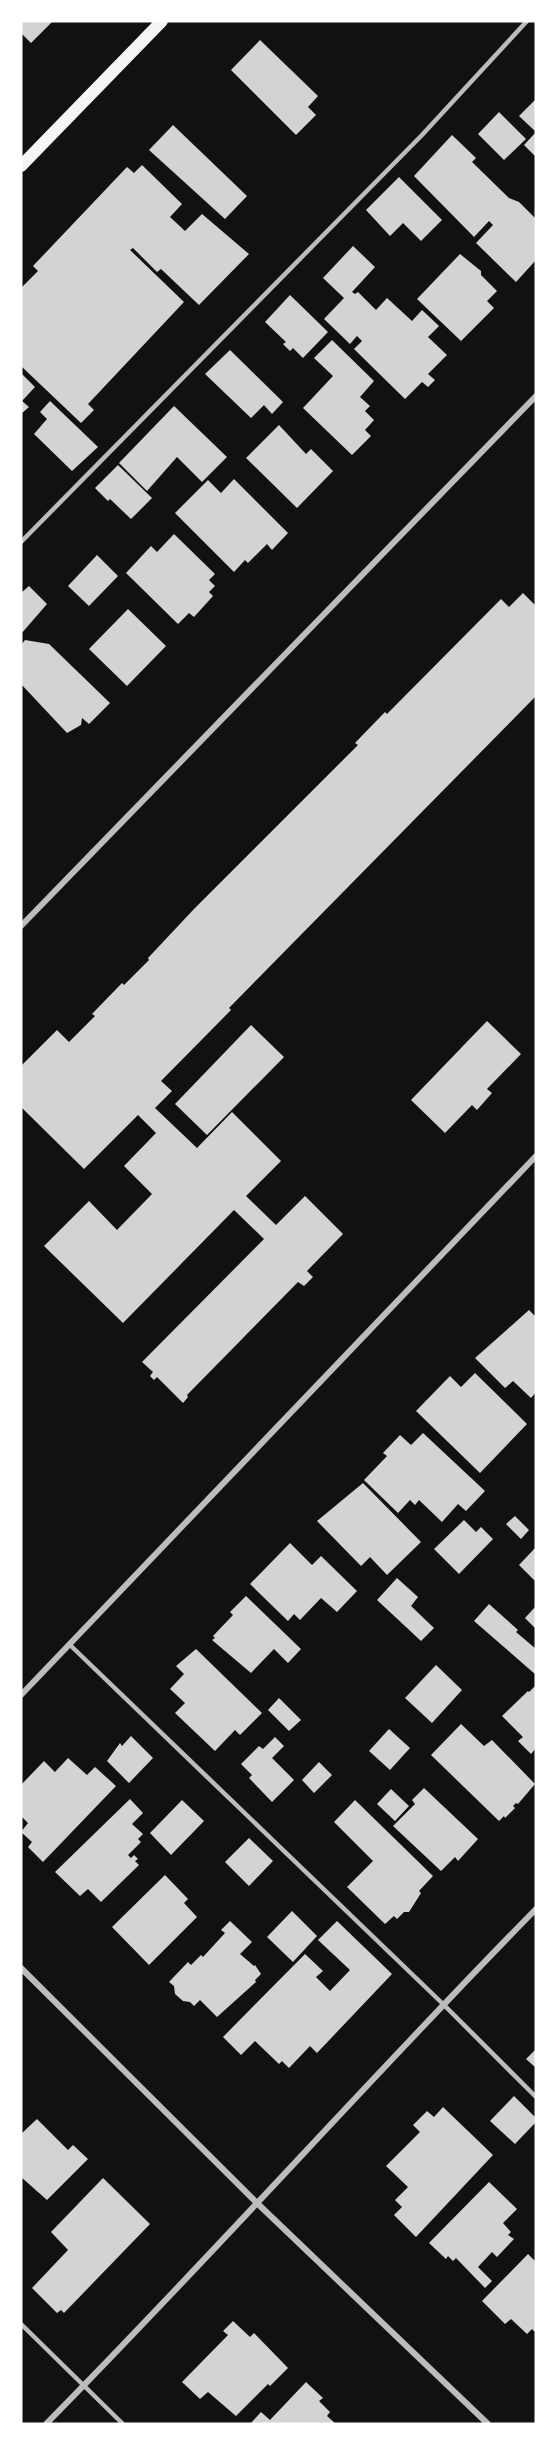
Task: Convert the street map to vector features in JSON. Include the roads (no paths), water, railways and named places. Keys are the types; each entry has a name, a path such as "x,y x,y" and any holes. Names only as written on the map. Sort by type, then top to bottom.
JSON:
{"main road":[{"path":"21,166 162,21"}],"street":[{"path":"21,926 536,396"},
{"path":"21,1695 536,1156"},
{"path":"46,2424 258,2204 442,2004 536,1909"},
{"path":"21,1968 258,2204 488,2424"}],"lane":[{"path":"21,542 422,135 527,21"},
{"path":"69,1644 536,2097"},
{"path":"21,2324 123,2424"}]}
